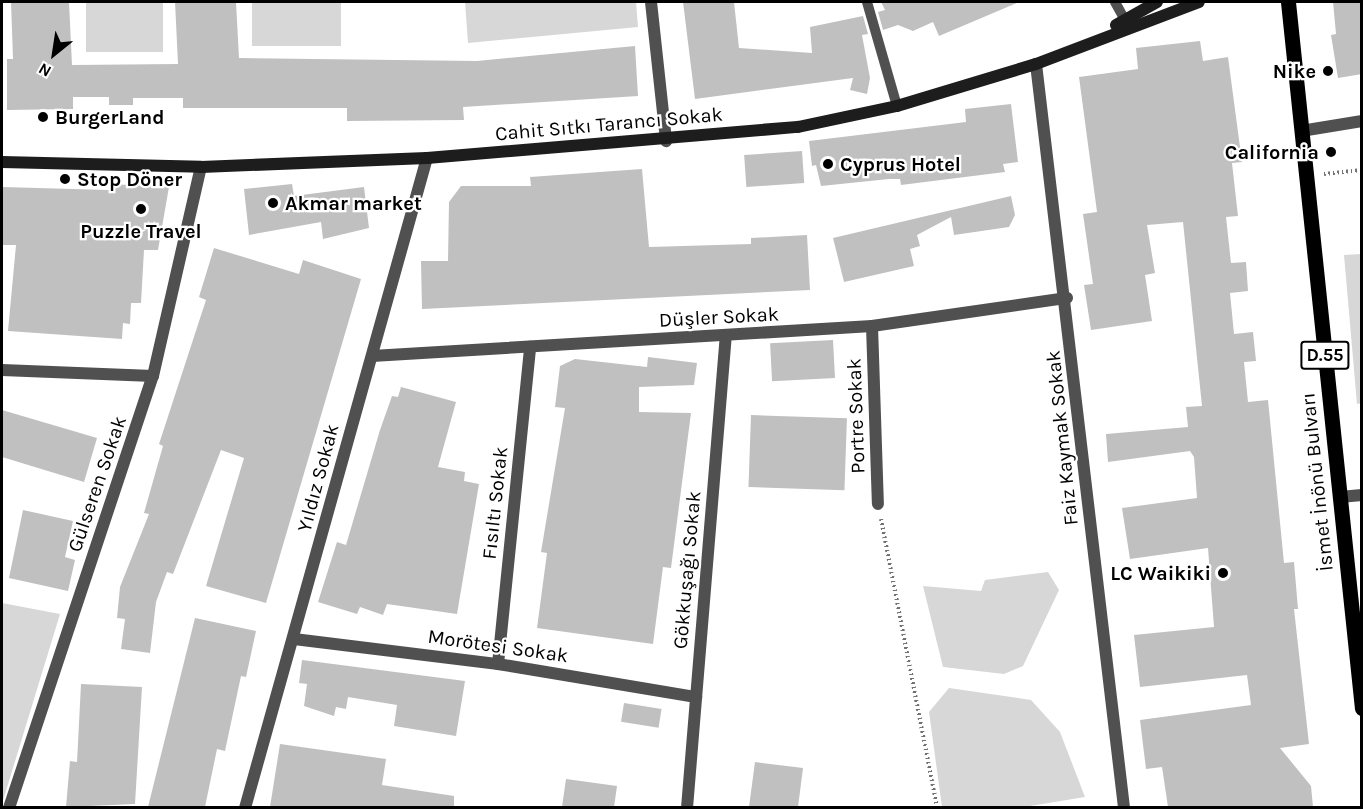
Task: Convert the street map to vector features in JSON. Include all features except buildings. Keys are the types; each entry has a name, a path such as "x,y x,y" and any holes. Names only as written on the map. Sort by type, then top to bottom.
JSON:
{"main road":[{"name":"İsmet İnönü Bulvarı","path":"1288,2 1362,708"}],"street":[{"path":"651,2 666,141"},
{"path":"1089,41 1157,2"},
{"name":"Cahit Sıtkı Tarancı Sokak","path":"2,162 201,167 427,158 666,141 798,127 897,106 1036,64 1089,41 1199,2"},
{"name":"Faiz Kaymak Sokak","path":"1036,64 1068,298 1124,807"},
{"path":"1301,131 1362,121"},
{"name":"Yıldız Sokak","path":"245,807 294,639 427,158"},
{"name":"Gülseren Sokak","path":"9,807 153,376 201,167"},
{"name":"Düşler Sokak","path":"372,356 872,326 1068,298"},
{"name":"Portre Sokak","path":"872,326 878,504"},
{"name":"Gökkuşağı Sokak","path":"687,807 726,336"},
{"name":"Fısıltı Sokak","path":"498,664 531,347"},
{"path":"2,370 153,376"},
{"path":"1340,497 1362,495"},
{"name":"Morötesi Sokak","path":"294,639 498,664 696,697"}],"lane":[{"path":"867,2 897,106"},
{"path":"1115,2 1125,20"}],"path":[{"path":"1305,176 1362,170"},
{"path":"878,504 937,807"}],"shaded area":[{"path":"86,2 163,2 163,52 86,52"},
{"path":"252,2 341,2 341,46 252,46"},
{"path":"465,2 636,2 638,27 468,43"},
{"path":"1361,254 1362,403 1357,404 1344,255"},
{"path":"1048,572 1059,590 1023,666 1004,674 943,667 923,586 981,591 985,580"},
{"path":"2,603 60,614 2,804"},
{"path":"949,688 1031,700 1060,732 1085,797 1024,807 942,807 929,712"}],"place":[{"name":"Nike","path":"1328,71"},
{"name":"BurgerLand","path":"43,117"},
{"name":"California","path":"1331,152"},
{"name":"Cyprus Hotel","path":"828,164"},
{"name":"Stop Döner","path":"65,179"},
{"name":"Akmar market","path":"273,203"},
{"name":"Puzzle Travel","path":"141,209"},
{"name":"LC Waikiki","path":"1223,573"}]}
